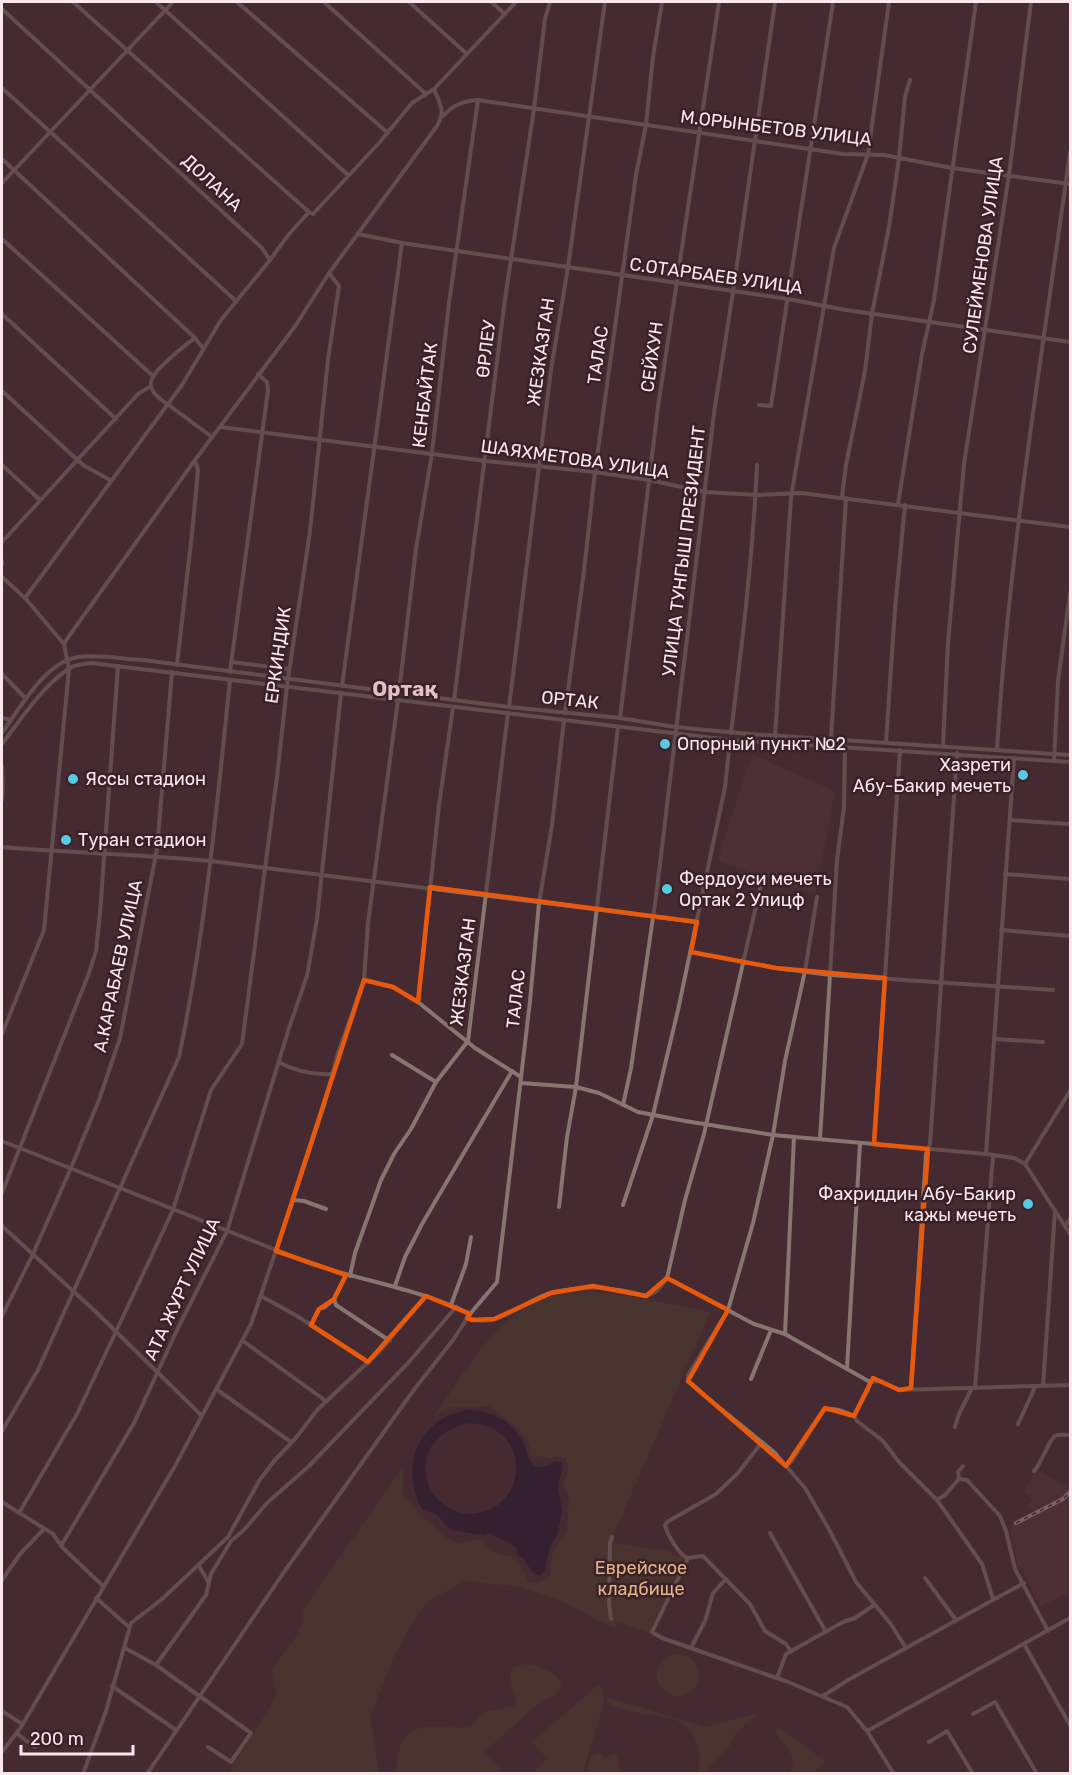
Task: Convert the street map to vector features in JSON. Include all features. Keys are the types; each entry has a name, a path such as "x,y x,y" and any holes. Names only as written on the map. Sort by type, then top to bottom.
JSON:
{"street":[{"path":"73,2 313,214 388,133 412,103 434,90 516,2"},
{"path":"156,2 348,176"},
{"path":"2,183 126,49 173,2"},
{"path":"237,2 388,133"},
{"path":"324,2 426,94"},
{"path":"409,2 467,54"},
{"path":"491,2 505,14"},
{"name":"ӨРЛЕУ","path":"454,700 545,19 550,2"},
{"name":"ЖЕЗКАЗГАН","path":"508,707 551,370 568,267 605,2"},
{"name":"ТАЛАС","path":"565,713 595,472 662,2"},
{"name":"СЕЙХУН","path":"620,718 676,284 701,133 719,2"},
{"name":"УЛИЦА ТУНГЫШ ПРЕЗИДЕНТ","path":"623,1105 631,1068 665,826 674,733 714,413 775,2"},
{"path":"759,405 771,406 833,2"},
{"path":"776,736 793,492 829,274 840,229 868,154 889,2"},
{"path":"898,504 922,354 930,322 976,2"},
{"name":"СУЛЕЙМЕНОВА УЛИЦА","path":"943,746 948,643 964,464 1009,175 1030,2"},
{"name":"ДОЛАНА","path":"2,9 262,248 270,260"},
{"path":"831,738 846,465 865,371 872,314 879,286 900,158 905,97 910,80"},
{"path":"2,88 237,301"},
{"path":"434,90 442,110 442,117"},
{"path":"64,644 195,460 296,325 329,273 442,117 448,110 460,103 478,100"},
{"name":"М.ОРЫНБЕТОВ УЛИЦА","path":"478,100 1068,183"},
{"name":"КЕНБАЙТАК","path":"399,692 416,549 432,453 478,100"},
{"path":"997,750 1005,639 1019,520 1071,152"},
{"path":"2,159 195,338 202,348"},
{"path":"25,598 182,385 202,348 289,234 309,212"},
{"name":"С.ОТАРБАЕВ УЛИЦА","path":"358,234 402,243 1071,342"},
{"path":"2,239 153,376"},
{"path":"342,686 402,243"},
{"name":"ЕРКИНДИК","path":"173,1210 211,1090 242,1044 287,686 310,531 328,360 339,286 329,273"},
{"path":"2,314 116,419"},
{"path":"195,338 153,376 151,386 156,395 213,437"},
{"path":"230,672 268,390 267,382 258,374"},
{"path":"2,542 138,394 151,386"},
{"path":"2,391 83,465 110,480"},
{"name":"ШАЯХМЕТОВА УЛИЦА","path":"220,427 486,461 595,472 705,492 756,495 793,492 1071,527"},
{"path":"177,665 198,470 195,460"},
{"path":"2,465 40,500"},
{"path":"731,733 744,638 757,465"},
{"path":"886,742 905,505"},
{"path":"2,577 25,598 64,644 69,669 44,930 2,1034"},
{"path":"1054,761 1058,681 1071,593"},
{"name":"ОРТАК","path":"68,660 91,656 177,665 731,733 1071,755"},
{"path":"2,733 47,674 68,660"},
{"path":"231,662 290,669"},
{"name":"ОРТАК","path":"69,669 91,663 730,740 1071,762"},
{"path":"2,1193 96,951 118,666"},
{"path":"2,744 36,699 69,669"},
{"name":"А.КАРАБАЕВ УЛИЦА","path":"2,1316 33,1254 71,1168 99,1100 120,1038 156,856 172,672"},
{"path":"2,674 26,699"},
{"path":"2,1431 38,1370 72,1290 121,1188 179,1057 189,1009 211,861 230,680"},
{"name":"АТА ЖУРТ УЛИЦА","path":"62,1546 134,1423 227,1232 278,1062 307,976 322,874 341,693"},
{"path":"2,1752 22,1724 175,1466 243,1341 261,1296 364,980 374,882 398,700"},
{"path":"418,1002 453,707"},
{"name":"ЖЕЗКАЗГАН","path":"310,1325 319,1309 334,1299 348,1275 381,1180 393,1154 411,1129 436,1082 468,1041 508,713"},
{"path":"2,718 11,720"},
{"name":"ТАЛАС","path":"469,1316 497,1282 521,1083 539,903 552,825 564,720"},
{"path":"559,1207 567,1137 576,1087 618,727"},
{"path":"623,1205 653,1115 691,952 725,787 730,740"},
{"path":"820,1139 837,860 844,807 845,746"},
{"path":"874,1144 900,750"},
{"path":"911,1388 926,1154 957,753"},
{"path":"986,1154 1000,930 1014,758"},
{"path":"2,766 2,800"},
{"path":"1010,820 1071,824"},
{"path":"2,847 211,861 697,922"},
{"path":"1005,874 1071,879"},
{"path":"2,1141 276,1251 348,1275 426,1296 453,1306 477,1320 502,1318 552,1293 593,1286 646,1296 654,1294 667,1278 685,1200 706,1125 762,880"},
{"path":"816,897 805,971 785,1061 773,1135 753,1223 728,1310 688,1375 688,1380 691,1385 774,1452 805,1488 856,1582 890,1623 906,1648"},
{"path":"1000,930 1071,936"},
{"path":"691,952 831,975 1053,990"},
{"path":"364,980 393,987 418,1002 475,1048 521,1077"},
{"path":"994,1039 1043,1042"},
{"path":"392,1055 436,1082"},
{"path":"278,1062 310,1073 332,1074"},
{"path":"395,1286 405,1257 422,1224 512,1071"},
{"path":"521,1083 576,1087 599,1093 623,1105 653,1115 706,1125 773,1135 1014,1158 1024,1164 1071,1234"},
{"path":"1024,1164 1071,1091"},
{"path":"785,1334 794,1137"},
{"path":"847,1368 860,1143"},
{"path":"955,1427 959,1414 973,1388 993,1155"},
{"path":"293,1200 304,1201 326,1209"},
{"path":"19,1513 77,1414 173,1210"},
{"path":"1043,1386 1055,1211"},
{"path":"1065,1226 1071,1219"},
{"path":"2,1226 72,1290 202,1416"},
{"path":"83,1773 105,1711 131,1623 230,1539 244,1530 267,1503 309,1466 409,1362 453,1306 466,1264 471,1237"},
{"path":"667,1278 754,1324 785,1334 870,1382 880,1382 905,1390 911,1388 1071,1385"},
{"path":"261,1296 368,1362"},
{"path":"156,1665 206,1595 211,1574 259,1481 326,1401 390,1341 426,1296"},
{"path":"334,1299 336,1305 390,1341"},
{"path":"147,1773 284,1572 469,1316"},
{"path":"751,1379 771,1329"},
{"path":"243,1341 326,1401"},
{"path":"854,1416 870,1382"},
{"path":"1018,1424 1035,1386"},
{"path":"216,1389 291,1442"},
{"path":"786,1466 792,1461 823,1411 828,1408 835,1409 854,1416 857,1421 883,1441 899,1462 937,1500 982,1564 993,1599"},
{"path":"1034,1471 1039,1466 1053,1438 1059,1435 1071,1435"},
{"path":"762,1442 738,1473 716,1494 665,1525 683,1556 688,1558 703,1556 750,1604 765,1631 786,1644 790,1652"},
{"path":"937,1500 945,1495 959,1479 958,1472 963,1466"},
{"path":"959,1479 967,1480 1000,1516 1015,1569 1048,1631"},
{"path":"2,1502 52,1534 103,1586"},
{"path":"2,1580 20,1554 43,1530"},
{"path":"770,1533 826,1632"},
{"path":"611,1619 609,1604 612,1537"},
{"path":"688,1558 652,1632 662,1638 777,1678 847,1707 867,1731 894,1773"},
{"path":"199,1566 210,1583"},
{"path":"926,1578 956,1620"},
{"path":"692,1648 705,1620 713,1593 726,1579"},
{"path":"823,1696 1023,1583"},
{"path":"96,1598 129,1627"},
{"path":"777,1678 786,1654 855,1618 874,1605"},
{"path":"867,1731 1070,1621"},
{"path":"1024,1644 1071,1725"},
{"path":"125,1648 156,1665 250,1733 231,1762 208,1748"},
{"path":"112,1686 176,1730"},
{"path":"973,1714 995,1702 1036,1773"},
{"path":"2,1711 22,1724"},
{"path":"929,1742 947,1731 973,1773"},
{"path":"16,1733 35,1747"}],"highlighted area":[{"path":"430,887 697,922 691,952 776,968 885,978 874,1144 928,1149 911,1388 899,1390 873,1378 854,1416 825,1408 786,1466 688,1381 728,1310 667,1278 646,1296 593,1286 551,1293 494,1319 472,1320 467,1318 470,1314 426,1296 368,1362 311,1325 319,1309 334,1299 346,1275 276,1251 364,980 393,987 418,1002"}],"shaded area":[{"path":"753,755 835,791 815,894 718,861"},
{"path":"481,1411 498,1417 518,1433 532,1464 540,1467 555,1461 561,1462 563,1466 558,1485 562,1511 560,1522 557,1535 550,1546 545,1570 540,1575 533,1573 523,1558 516,1553 517,1549 514,1546 489,1533 484,1535 450,1530 437,1516 422,1509 419,1504 412,1473 418,1446 434,1425 458,1412","holes":["469,1423 495,1430 506,1440 513,1451 516,1464 515,1478 503,1501 492,1509 468,1514 454,1511 435,1497 429,1486 426,1463 428,1453 439,1437 457,1426"]},
{"path":"1037,1470 1066,1486 1070,1477 1070,1592 1040,1607 1021,1569 1019,1570 1009,1526 1033,1513 1028,1506 1033,1499 1024,1492"}],"green space":[{"name":"Еврейское кладбище","path":"583,1290 618,1294 710,1312 610,1543 668,1551 684,1558 649,1633 617,1622 615,1629 564,1602 520,1587 463,1582 424,1605 393,1658 370,1716 379,1773 228,1774 274,1700 277,1692 272,1671 297,1634 303,1618 303,1610 402,1468 404,1497 421,1518 429,1521 441,1534 460,1543 481,1539 492,1551 516,1558 529,1582 538,1583 549,1578 552,1556 567,1531 569,1498 563,1484 569,1468 565,1458 557,1456 550,1459 542,1456 533,1458 528,1442 521,1431 489,1406 450,1407 434,1417 479,1352 506,1323 521,1311 543,1299"},
{"path":"678,1654 693,1660 699,1675 693,1690 678,1696 663,1690 657,1675 663,1660"},
{"path":"526,1664 541,1667 550,1672 561,1682 561,1688 555,1695 541,1701 484,1752 500,1769 497,1773 395,1773 401,1745 414,1731 432,1727 471,1727 483,1712 514,1706 517,1700 510,1680 511,1671 513,1667"},
{"path":"597,1686 601,1687 604,1702 583,1773 534,1773 547,1758 532,1742"},
{"path":"606,1697 706,1727 759,1713 735,1734 728,1748 704,1773 698,1773 700,1756 698,1747 686,1726 667,1717 611,1706"},
{"path":"777,1726 825,1761 814,1773 788,1773 792,1768 793,1758 776,1734"},
{"path":"599,1753 605,1759 617,1754 620,1773 591,1773 588,1766 591,1756"}],"railway":[{"path":"1016,1523 1063,1499 1070,1492"}],"place":[{"name":"Опорный пункт №2","path":"665,744"},
{"name":"Хазрети Абу-Бакир мечеть","path":"1023,775"},
{"name":"Яссы стадион","path":"73,779"},
{"name":"Туран стадион","path":"66,840"},
{"name":"Фердоуси мечеть Ортак 2 Улицф","path":"667,889"},
{"name":"Фахриддин Абу-Бакир кажы мечеть","path":"1028,1204"}],"district":[{"name":"Ортақ","path":"405,688"}]}
